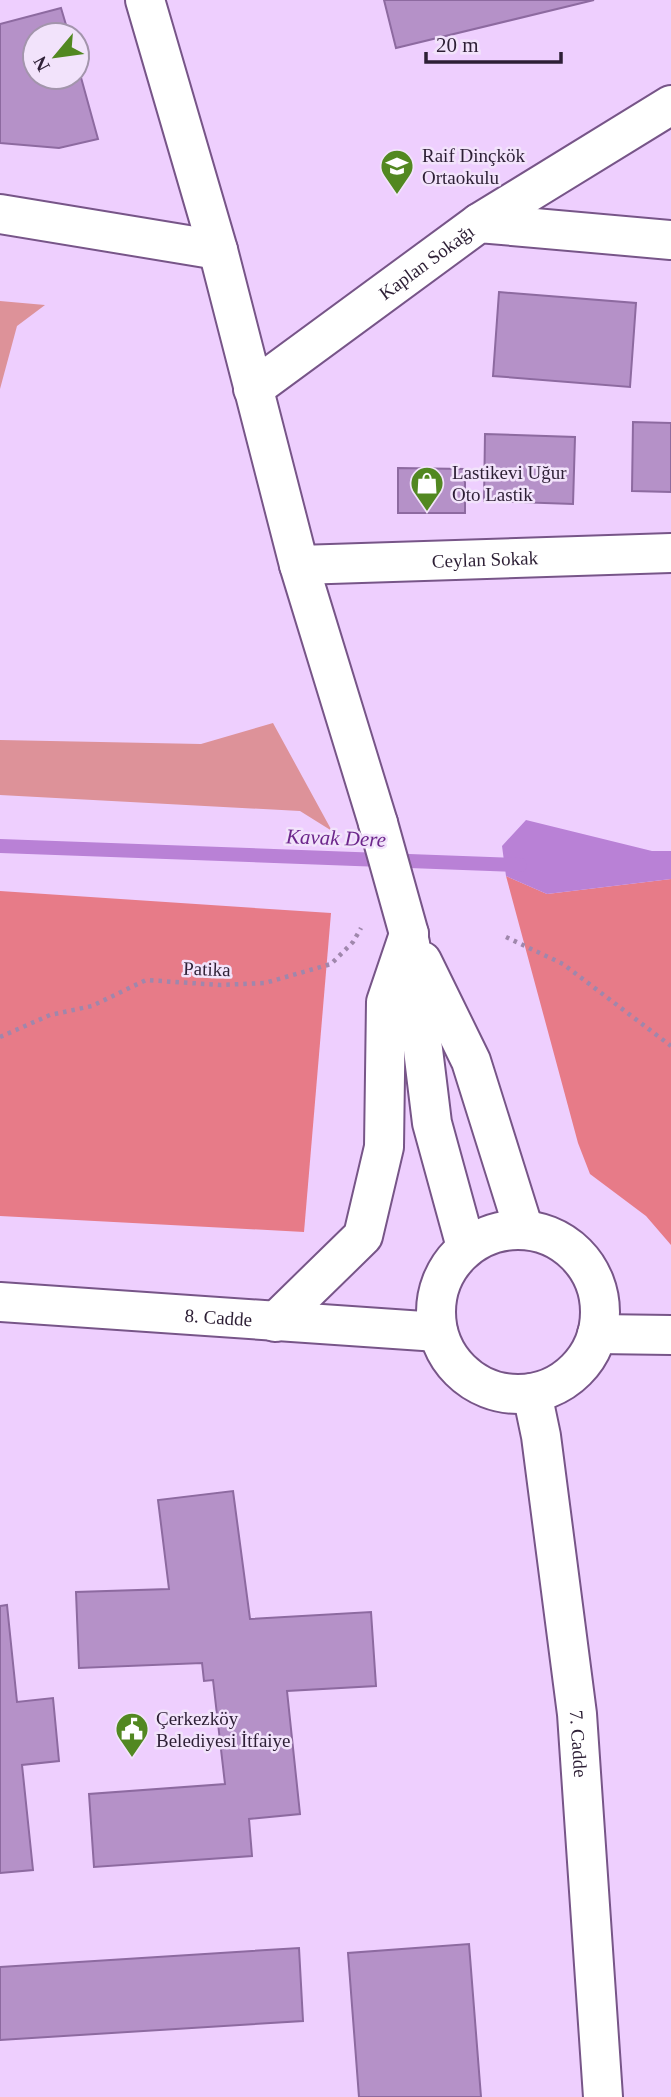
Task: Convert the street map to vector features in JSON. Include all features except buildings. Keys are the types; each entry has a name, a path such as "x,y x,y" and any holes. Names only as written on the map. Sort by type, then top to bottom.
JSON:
{"street":[{"path":"145,0 218,250 299,565 409,934 432,1123 467,1247"},
{"path":"479,223 671,105"},
{"path":"0,214 218,250"},
{"name":"Kaplan Sokağı","path":"253,389 479,223 671,240"},
{"name":"Ceylan Sokak","path":"299,565 671,552"},
{"path":"409,934 471,1061 524,1230"},
{"path":"275,1322 363,1236 384,1147 386,1002 409,934"},
{"path":"524,1230 544,1234 563,1244 579,1257 591,1274 599,1304 597,1335 589,1353 576,1370 560,1383 532,1393 501,1393 481,1386 464,1375 450,1359 438,1332 436,1300 442,1280 452,1262 467,1247 484,1237 503,1231 524,1230"},
{"name":"8. Cadde","path":"0,1302 438,1332"},
{"path":"597,1335 671,1335"},
{"name":"7. Cadde","path":"532,1393 541,1436 577,1714 603,2097"}],"path":[{"name":"Patika","path":"0,1037 50,1015 92,1006 146,979 220,985 265,983 331,964 353,942 365,922"},
{"path":"506,937 563,964 671,1046"}],"shaded area":[{"path":"0,301 45,305 17,326 0,389"},
{"path":"273,723 332,831 300,811 0,795 0,740 201,744"},
{"path":"526,820 652,851 671,851 671,879 547,894 506,876 502,846"},
{"path":"506,876 547,894 671,879 671,1245 646,1216 590,1174 578,1143"},
{"path":"0,891 331,913 304,1232 0,1216"}],"waterway":[{"name":"Kavak Dere","path":"0,846 520,865"}],"place":[{"name":"Raif Dinçkök Ortaokulu","path":"397,196"},
{"name":"Lastikevi Uğur Oto Lastik","path":"427,513"},
{"name":"Çerkezköy Belediyesi İtfaiye","path":"132,1759"}]}
